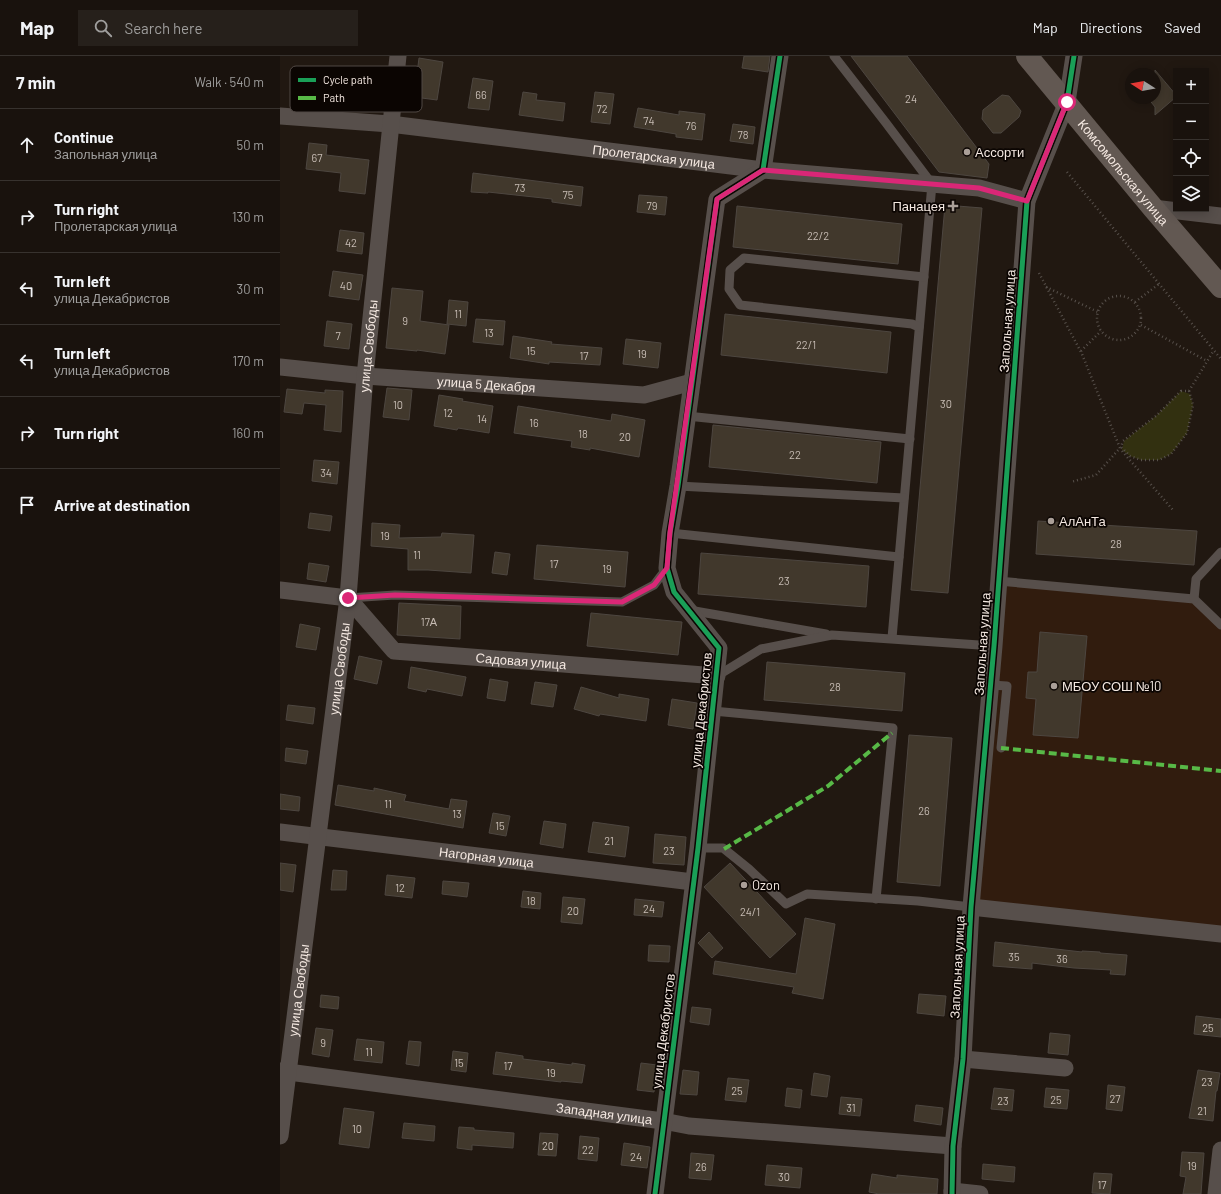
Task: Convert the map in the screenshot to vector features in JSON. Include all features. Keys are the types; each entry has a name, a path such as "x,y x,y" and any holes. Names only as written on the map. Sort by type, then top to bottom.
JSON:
{"main road":[{"name":"Комсомольская улица","path":"1028,56 1153,208 1221,287"}],"street":[{"name":"улица Свободы","path":"397,66 398,56"},
{"path":"763,170 780,56"},
{"name":"Запольная улица","path":"952,1193 953,1146 963,1059 971,908 991,684 1027,201 1067,102 1074,56"},
{"name":"улица Свободы","path":"280,1136 284,1072 318,836 348,598 365,376 391,112"},
{"name":"Пролетарская улица","path":"280,116 390,124 763,170 979,188 1027,201"},
{"name":"улица Декабристов","path":"655,1194 698,848 719,648 674,592 667,568 670,532 678,486 717,199 763,170"},
{"path":"1153,208 1221,216"},
{"name":"улица 5 Декабря","path":"280,367 365,376 644,395 692,382"},
{"path":"280,590 348,598"},
{"name":"Садовая улица","path":"348,598 394,651 717,676"},
{"name":"Нагорная улица","path":"280,832 693,882"},
{"path":"971,908 1221,934"},
{"path":"963,1059 1065,1068"},
{"name":"Западная улица","path":"284,1072 663,1121 688,1126 953,1146"},
{"path":"1216,1194 1221,1150"},
{"path":"952,1193 980,1194"}],"lane":[{"path":"834,56 932,184 892,638"},
{"path":"919,327 912,324 740,305 729,288 730,270 744,258 924,277"},
{"path":"687,416 910,439"},
{"path":"678,486 904,498"},
{"path":"670,532 899,557"},
{"path":"1194,599 1196,579 1221,552"},
{"path":"348,598 395,595 622,602 654,585 667,568"},
{"path":"998,581 1194,599 1221,625"},
{"path":"688,610 832,635 994,646"},
{"path":"717,676 761,649 832,635"},
{"path":"991,684 1007,686 1002,748"},
{"path":"713,711 893,728 876,899"},
{"path":"698,848 723,848 749,869 786,904 807,894 918,901 971,908"}],"path":[{"path":"1067,172 1221,359"},
{"path":"1039,272 1081,351 1120,448 1173,510"},
{"path":"1135,302 1159,284"},
{"path":"1046,287 1098,312"},
{"path":"1120,296 1135,302 1141,317 1137,332 1130,338 1123,340 1114,340 1107,337 1097,324 1098,312 1104,301 1111,297 1120,296"},
{"path":"1140,325 1207,361"},
{"path":"1081,351 1101,331"},
{"path":"1189,391 1181,391 1156,416 1123,441 1121,447 1122,450 1130,456 1141,460 1159,460 1171,454 1187,433 1193,405 1189,391 1214,350"},
{"path":"1071,482 1096,475 1120,448"}],"shaded area":[{"path":"1181,391 1190,394 1193,405 1187,433 1171,454 1159,460 1141,460 1130,456 1122,450 1124,441 1156,416"},
{"path":"1000,583 1193,600 1221,628 1221,930 971,905"}],"building":[{"path":"744,56 770,56 768,72 742,68"},
{"path":"851,56 907,56 989,164 987,178 939,172"},
{"path":"419,58 443,62 437,100 422,98 422,66 418,66"},
{"path":"1161,77 1173,91 1173,100 1155,115 1155,107 1153,104 1161,104"},
{"path":"473,78 493,81 489,110 468,108"},
{"path":"523,92 537,94 536,100 565,103 563,121 519,115"},
{"path":"595,92 614,94 610,124 591,122"},
{"path":"1002,95 1009,96 1021,111 1019,117 1001,133 993,133 982,119 983,110"},
{"path":"638,108 679,115 679,111 705,114 702,140 676,137 676,134 634,127"},
{"path":"733,124 755,127 753,144 730,141"},
{"path":"309,143 327,145 326,155 369,160 365,194 339,191 341,173 306,169"},
{"path":"473,173 583,187 581,206 552,202 552,199 488,192 471,192"},
{"path":"639,195 667,197 665,215 637,212"},
{"path":"945,205 982,208 948,593 911,590"},
{"path":"737,206 902,224 898,264 733,247"},
{"path":"340,230 364,233 362,254 337,251"},
{"path":"333,271 363,275 359,300 329,296"},
{"path":"392,288 423,291 420,321 449,325 445,354 386,348"},
{"path":"449,300 468,302 466,326 447,324"},
{"path":"725,314 891,332 887,373 721,355"},
{"path":"476,319 505,321 503,345 473,342"},
{"path":"327,321 352,324 349,349 324,346"},
{"path":"513,336 552,342 551,344 602,348 600,365 549,362 549,364 510,358"},
{"path":"626,339 661,343 658,368 623,364"},
{"path":"387,388 412,390 409,420 383,417"},
{"path":"287,389 325,393 325,390 343,391 341,432 324,430 326,405 304,403 302,414 284,412"},
{"path":"439,395 463,399 462,401 493,406 489,433 434,426"},
{"path":"518,406 611,421 612,414 645,420 639,457 590,448 590,450 571,447 572,441 514,433"},
{"path":"713,425 881,442 877,483 709,467"},
{"path":"314,460 339,462 337,484 312,481"},
{"path":"310,513 332,516 330,531 308,528"},
{"path":"1038,521 1197,531 1194,565 1036,554"},
{"path":"372,523 400,525 399,538 441,537 442,533 474,535 471,573 408,570 408,549 371,546"},
{"path":"537,545 628,552 625,587 534,579"},
{"path":"495,552 510,554 507,575 492,573"},
{"path":"701,553 869,566 866,607 698,594"},
{"path":"309,563 329,566 326,582 307,579"},
{"path":"399,603 461,606 460,639 397,635"},
{"path":"591,613 682,622 678,655 587,646"},
{"path":"300,624 320,628 316,650 296,647"},
{"name":"МБОУ СОШ №10","path":"1040,632 1087,636 1078,738 1033,735 1036,699 1026,698 1028,672 1037,672"},
{"path":"359,656 382,661 377,684 354,679"},
{"path":"767,662 905,673 902,711 764,700"},
{"path":"411,667 466,677 462,696 427,689 426,692 408,688"},
{"path":"490,679 508,682 505,701 487,698"},
{"path":"535,682 557,685 553,707 531,704"},
{"path":"581,687 619,698 619,694 649,699 646,721 600,714 599,716 574,709"},
{"path":"672,699 697,703 693,729 668,725"},
{"path":"288,705 315,708 313,724 286,720"},
{"path":"909,735 952,738 940,886 897,882"},
{"path":"286,748 308,751 306,764 285,761"},
{"path":"338,785 374,791 374,788 406,795 404,801 449,809 451,799 467,801 463,828 335,805"},
{"path":"280,794 300,797 299,811 280,809"},
{"path":"493,813 510,816 506,836 489,833"},
{"path":"544,821 566,824 563,848 540,844"},
{"path":"593,822 629,827 625,857 588,852"},
{"path":"655,834 686,837 684,865 653,863"},
{"path":"280,863 296,865 293,892 280,890"},
{"path":"730,863 796,934 770,958 704,887"},
{"path":"333,870 347,871 346,890 331,890"},
{"path":"387,875 415,878 412,898 385,895"},
{"path":"443,881 469,883 467,897 442,894"},
{"path":"523,891 541,893 540,909 521,907"},
{"path":"563,897 585,899 582,924 561,922"},
{"path":"635,899 664,902 662,917 634,915"},
{"path":"805,918 835,924 823,999 792,993 794,987 713,974 715,961 796,974"},
{"path":"709,932 723,948 712,958 698,943"},
{"path":"995,942 1082,952 1127,955 1125,975 1110,974 1111,970 1074,968 1032,963 1032,969 993,966"},
{"path":"649,945 670,946 669,962 648,961"},
{"path":"919,994 946,996 944,1016 917,1013"},
{"path":"321,995 339,997 338,1009 320,1007"},
{"path":"692,1007 711,1009 709,1025 690,1022"},
{"path":"1196,1016 1221,1019 1221,1037 1194,1034"},
{"path":"316,1028 333,1030 329,1057 312,1054"},
{"path":"1050,1033 1070,1035 1068,1055 1048,1053"},
{"path":"357,1039 384,1042 382,1063 354,1060"},
{"path":"409,1041 421,1042 419,1066 406,1064"},
{"path":"453,1051 468,1053 466,1072 451,1070"},
{"path":"496,1052 523,1056 523,1059 572,1065 572,1063 585,1065 582,1083 493,1074"},
{"path":"641,1063 657,1065 654,1092 637,1090"},
{"path":"683,1070 699,1072 697,1095 680,1094"},
{"path":"1198,1070 1220,1073 1216,1091 1213,1121 1189,1118"},
{"path":"814,1073 830,1076 827,1097 811,1095"},
{"path":"728,1078 749,1080 746,1102 725,1100"},
{"path":"1108,1085 1125,1087 1122,1111 1106,1109"},
{"path":"787,1088 802,1090 800,1108 785,1106"},
{"path":"994,1088 1014,1090 1012,1111 991,1109"},
{"path":"1046,1088 1069,1090 1067,1109 1044,1107"},
{"path":"841,1097 862,1099 860,1116 839,1114"},
{"path":"916,1105 943,1108 941,1125 914,1121"},
{"path":"344,1108 374,1112 369,1148 339,1144"},
{"path":"404,1123 435,1126 434,1141 402,1138"},
{"path":"459,1127 474,1128 474,1130 514,1133 513,1148 472,1145 472,1150 457,1148"},
{"path":"540,1133 558,1134 556,1156 538,1155"},
{"path":"580,1136 599,1138 597,1161 578,1159"},
{"path":"624,1143 650,1147 647,1168 621,1165"},
{"path":"1182,1152 1204,1153 1201,1194 1183,1194 1186,1177 1180,1176"},
{"path":"691,1153 714,1155 711,1180 689,1178"},
{"path":"983,1164 1015,1167 1014,1182 982,1179"},
{"path":"767,1165 802,1168 800,1188 765,1185"},
{"path":"1094,1173 1112,1174 1110,1194 1092,1193"},
{"path":"872,1174 897,1178 897,1175 938,1179 937,1194 879,1194 869,1192"}],"marked path":[{"path":"724,849 828,786 892,733"},
{"path":"1001,748 1221,771"}],"cycle path":[{"path":"655,1194 698,848 719,648 674,592 667,568 670,533 678,486 717,199 763,170 780,56"},
{"path":"952,1194 953,1146 963,1059 971,907 994,646 1027,201 1067,102 1074,56"}],"place":[{"name":"Ассорти","path":"967,152"},
{"name":"Панацея","path":"953,206"},
{"name":"АлАнТа","path":"1051,521"},
{"name":"МБОУ СОШ №10","path":"1054,686"},
{"name":"Ozon","path":"744,885"}],"route":[{"path":"348,598 395,595 622,602 654,585 667,568 670,532 678,486 717,199 763,170 979,188 1027,201 1067,102"}]}
